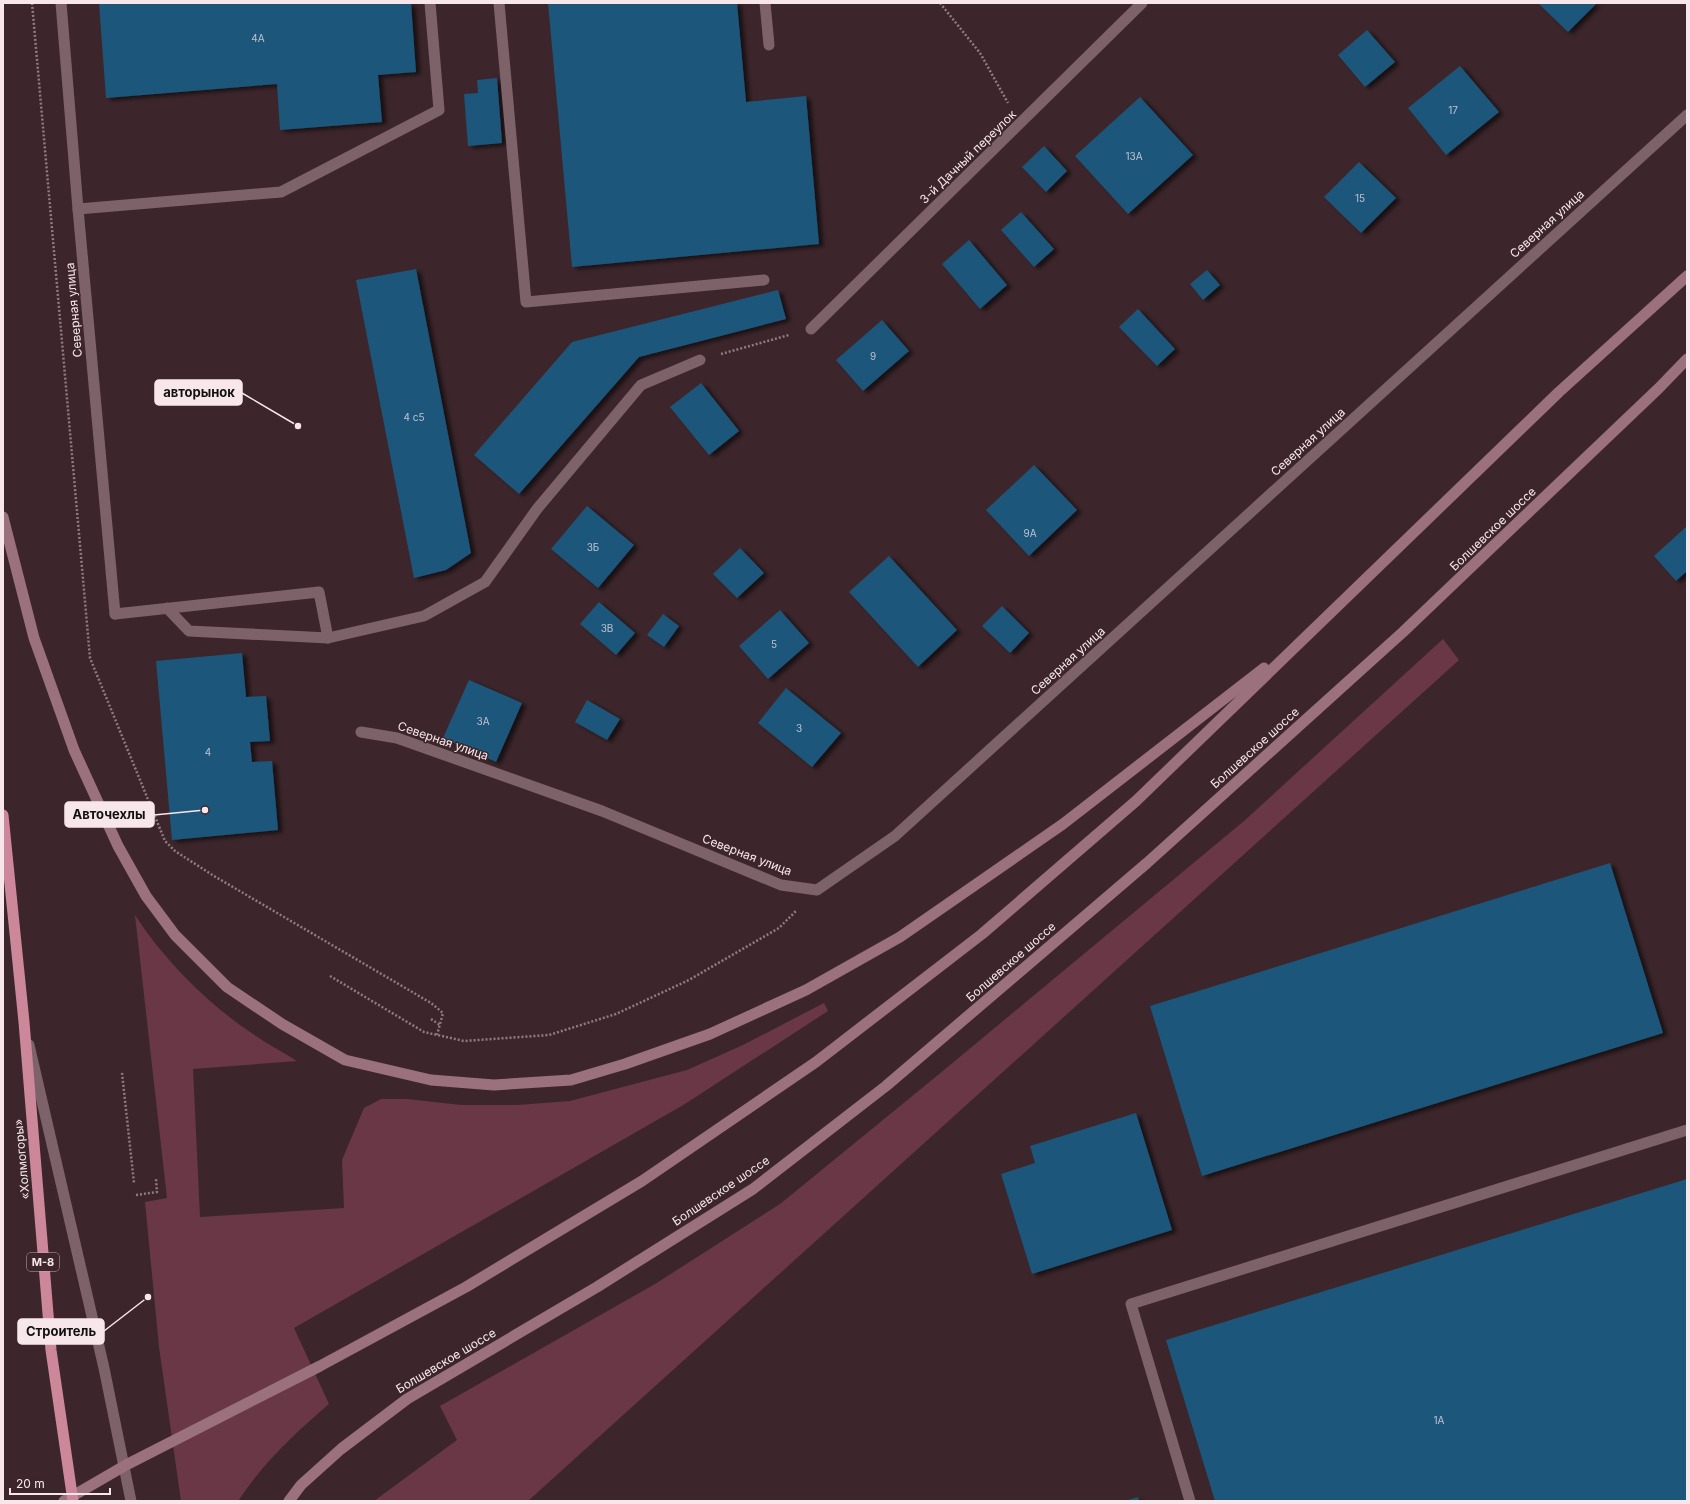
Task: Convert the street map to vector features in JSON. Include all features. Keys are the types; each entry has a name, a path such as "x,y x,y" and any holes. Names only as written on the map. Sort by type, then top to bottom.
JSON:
{"highway":[{"name":"«Холмогоры»","path":"3,815 24,1022 51,1350 73,1501"}],"main road":[{"path":"64,1501 126,1465 320,1366 466,1288 642,1181 816,1062 982,934 1124,811 1559,392 1687,276"},
{"name":"Болшевское шоссе","path":"289,1501 301,1485 341,1449 407,1399 597,1287 752,1189 886,1086 1147,863 1403,632 1687,359"},
{"path":"3,517 34,638 74,750 118,846 146,896 175,935 227,987 282,1024 345,1060 431,1080 494,1085 571,1080 625,1064 710,1034 806,990 900,937 1063,824 1309,633"}],"street":[{"name":"Северная улица","path":"61,3 78,209 115,614 167,608"},
{"path":"78,209 281,192 439,110 430,3"},
{"path":"499,3 526,302 764,280"},
{"path":"765,3 769,44"},
{"name":"3-й Дачный переулок","path":"811,329 1142,3"},
{"name":"Северная улица","path":"361,732 397,738 602,811 781,885 817,890 895,836 1687,115"},
{"path":"167,608 189,632 328,638 424,616 485,582 537,509 641,385 700,360"},
{"path":"167,608 319,592 328,638"},
{"path":"24,1022 104,1368 131,1501"},
{"path":"1190,1501 1131,1304 1687,1130"}],"path":[{"path":"32,3 90,658 165,841 175,851 214,876 431,1003 443,1013 437,1035"},
{"path":"940,3 980,53 1020,124"},
{"path":"700,360 811,329"},
{"path":"330,976 424,1032 464,1041 549,1035 616,1014 689,980 779,928 817,890"},
{"path":"431,1020 440,1024"},
{"path":"122,1073 134,1183"},
{"path":"136,1195 157,1192 156,1179"}],"shaded area":[{"path":"1443,639 1459,660 528,1501 374,1501 457,1440 440,1406 655,1284 780,1204 1244,821"},
{"path":"135,915 173,965 220,1010 264,1041 297,1061 193,1069 200,1217 344,1208 342,1160 364,1108 381,1099 407,1099 461,1105 518,1105 570,1101 687,1070 743,1045 824,1003 828,1011 685,1104 294,1328 329,1404 280,1449 258,1474 238,1501 181,1501 159,1347 145,1202 167,1198"}],"building":[{"path":"99,3 411,3 416,72 378,75 382,122 280,130 277,84 106,98"},
{"path":"548,3 737,3 746,102 806,96 819,244 572,267"},
{"path":"1538,3 1594,3 1596,4 1568,32"},
{"path":"1367,30 1395,62 1365,87 1338,55"},
{"path":"1460,66 1499,112 1446,155 1408,108"},
{"path":"497,78 502,143 468,146 464,94 478,93 477,80"},
{"path":"1140,97 1193,155 1128,214 1075,156"},
{"path":"1044,146 1067,171 1046,192 1022,167"},
{"path":"1359,162 1396,198 1361,233 1324,197"},
{"path":"1021,212 1054,249 1034,267 1001,230"},
{"path":"969,240 1007,285 980,309 942,264"},
{"path":"416,269 471,553 446,570 414,578 356,280"},
{"path":"1207,270 1220,285 1203,300 1190,284"},
{"path":"778,290 786,319 639,357 519,494 474,455 572,342"},
{"path":"1138,309 1175,349 1157,366 1119,327"},
{"path":"882,320 909,351 863,391 836,360"},
{"path":"701,383 739,431 709,455 670,407"},
{"path":"1034,465 1077,510 1029,556 986,510"},
{"path":"587,506 634,545 598,588 551,549"},
{"path":"1687,526 1687,571 1676,581 1654,556"},
{"path":"740,548 764,573 737,598 713,574"},
{"path":"889,556 957,630 918,667 849,592"},
{"path":"599,602 635,633 616,655 580,624"},
{"path":"1002,606 1029,633 1010,653 982,626"},
{"path":"780,610 809,643 768,679 739,646"},
{"path":"663,614 679,626 664,647 647,635"},
{"path":"242,653 246,697 266,696 270,741 250,742 252,762 272,761 278,830 172,840 156,661"},
{"path":"469,680 522,703 496,762 443,738"},
{"path":"786,688 841,733 812,767 758,723"},
{"path":"587,700 620,719 607,740 575,722"},
{"path":"1610,863 1663,1033 1202,1176 1150,1006"},
{"path":"1136,1113 1172,1230 1032,1274 1001,1174 1035,1163 1030,1146"},
{"path":"1687,1179 1687,1501 1215,1501 1166,1340"},
{"path":"1138,1497 1139,1501 1125,1501"}],"place":[{"name":"авторынок","path":"298,426"},
{"name":"Авточехлы","path":"205,810"},
{"name":"Строитель","path":"148,1297"}]}
